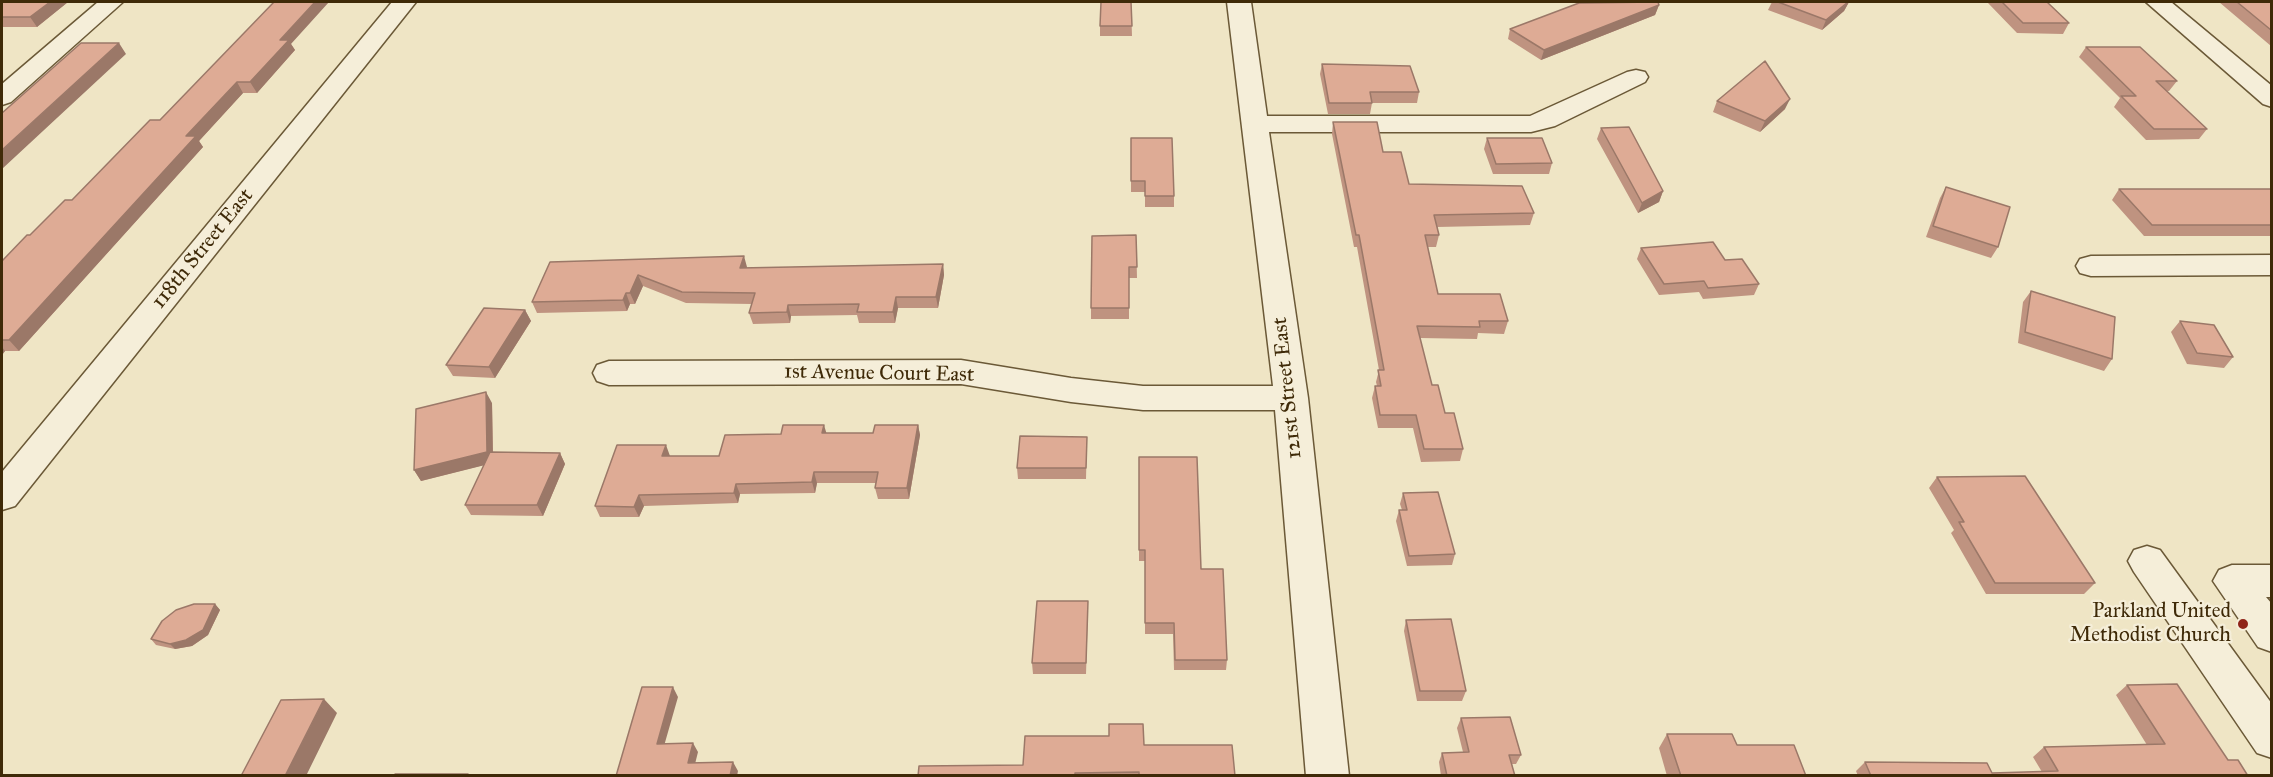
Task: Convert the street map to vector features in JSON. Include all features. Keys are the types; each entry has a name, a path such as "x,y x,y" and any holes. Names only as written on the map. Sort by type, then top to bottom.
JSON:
{"street":[{"path":"2,97 111,2"},
{"name":"118th Street East","path":"2,496 404,2"},
{"name":"121st Street East","path":"1239,2 1291,398 1328,776"},
{"path":"2158,2 2271,99"},
{"path":"1256,124 1531,124 1546,120 1636,78"},
{"path":"2091,266 2271,265"},
{"name":"1st Avenue Court East","path":"609,373 961,372 1071,390 1143,398 1291,398"},
{"path":"2147,561 2271,739"},
{"path":"2271,581 2232,581 2271,635"}],"building":[{"path":"2,2 50,2 30,17 2,17"},
{"path":"274,2 315,2 280,40 289,40 250,82 237,82 186,136 196,136 9,340 2,340 2,261 65,200 72,200 150,120 160,120"},
{"path":"1101,2 1131,2 1132,26 1100,26"},
{"path":"1658,2 1659,5 1544,50 1510,29 1579,3"},
{"path":"1778,2 1848,2 1826,20"},
{"path":"2002,2 2047,2 2069,23 2023,23"},
{"path":"2237,2 2271,2 2271,30"},
{"path":"81,43 119,43 2,150 2,113"},
{"path":"2086,47 2140,47 2177,81 2156,81 2207,129 2154,129 2121,96 2136,96"},
{"path":"1765,61 1790,99 1765,121 1717,101"},
{"path":"1322,64 1410,66 1419,92 1370,92 1372,103 1329,103"},
{"path":"1333,122 1377,122 1383,152 1401,152 1409,184 1522,186 1534,213 1434,215 1439,235 1425,235 1438,294 1500,294 1508,321 1479,321 1480,327 1417,326 1432,385 1438,385 1445,413 1454,413 1463,449 1424,449 1416,415 1380,415 1375,386 1381,386 1378,370 1384,370 1359,235 1356,235"},
{"path":"1629,127 1663,191 1642,203 1601,128"},
{"path":"1131,138 1172,138 1174,196 1145,196 1145,181 1131,181"},
{"path":"1487,138 1542,138 1552,163 1496,164"},
{"path":"1946,187 2010,207 1998,247 1933,226"},
{"path":"2119,189 2271,189 2271,225 2152,225"},
{"path":"1136,235 1137,267 1129,267 1129,308 1091,308 1092,236"},
{"path":"1713,242 1725,260 1742,259 1759,284 1708,288 1704,281 1664,284 1641,248"},
{"path":"744,256 740,268 943,264 936,297 896,297 893,312 857,312 859,304 788,305 787,312 749,313 755,293 682,292 638,275 630,293 626,293 623,300 532,302 550,262"},
{"path":"2031,291 2115,317 2112,359 2025,332"},
{"path":"484,308 525,310 489,367 446,365"},
{"path":"2180,321 2214,325 2233,357 2197,353"},
{"path":"486,392 487,452 414,470 416,409"},
{"path":"783,425 824,425 822,433 873,433 875,425 918,425 907,488 875,488 878,472 814,472 812,482 736,484 734,493 639,495 634,507 595,506 617,445 666,445 662,456 719,456 725,435 781,434"},
{"path":"1020,436 1087,437 1086,468 1017,468"},
{"path":"490,452 560,453 537,505 465,505"},
{"path":"1139,457 1197,457 1201,569 1223,569 1227,660 1175,660 1174,623 1145,623 1145,550 1139,550"},
{"path":"2025,476 2095,583 1995,583 1959,522 1964,522 1937,477"},
{"path":"1438,492 1455,554 1409,556 1399,510 1407,510 1403,493"},
{"path":"1037,601 1088,601 1086,663 1032,663"},
{"path":"194,604 215,604 203,630 186,640 170,644 151,639 162,621 176,610"},
{"path":"1451,619 1466,691 1420,691 1406,620"},
{"path":"2177,684 2228,760 2238,760 2248,776 1871,776 1865,762 1987,763 1992,773 2058,771 2044,747 2165,744 2127,685"},
{"path":"642,687 673,687 657,744 693,743 688,763 733,762 730,776 616,776"},
{"path":"324,699 285,776 241,776 281,700"},
{"path":"1510,717 1521,755 1509,755 1515,776 1447,776 1442,753 1469,752 1461,718"},
{"path":"1109,724 1143,724 1144,745 1232,745 1235,776 1139,776 1139,772 1075,773 1075,776 918,776 919,766 1023,765 1025,736 1109,736"},
{"path":"1667,734 1732,734 1737,745 1794,745 1806,776 1681,776"},
{"path":"395,774 468,774 468,776 394,776"}],"place":[{"name":"Parkland United Methodist Church","path":"2243,624"}]}
